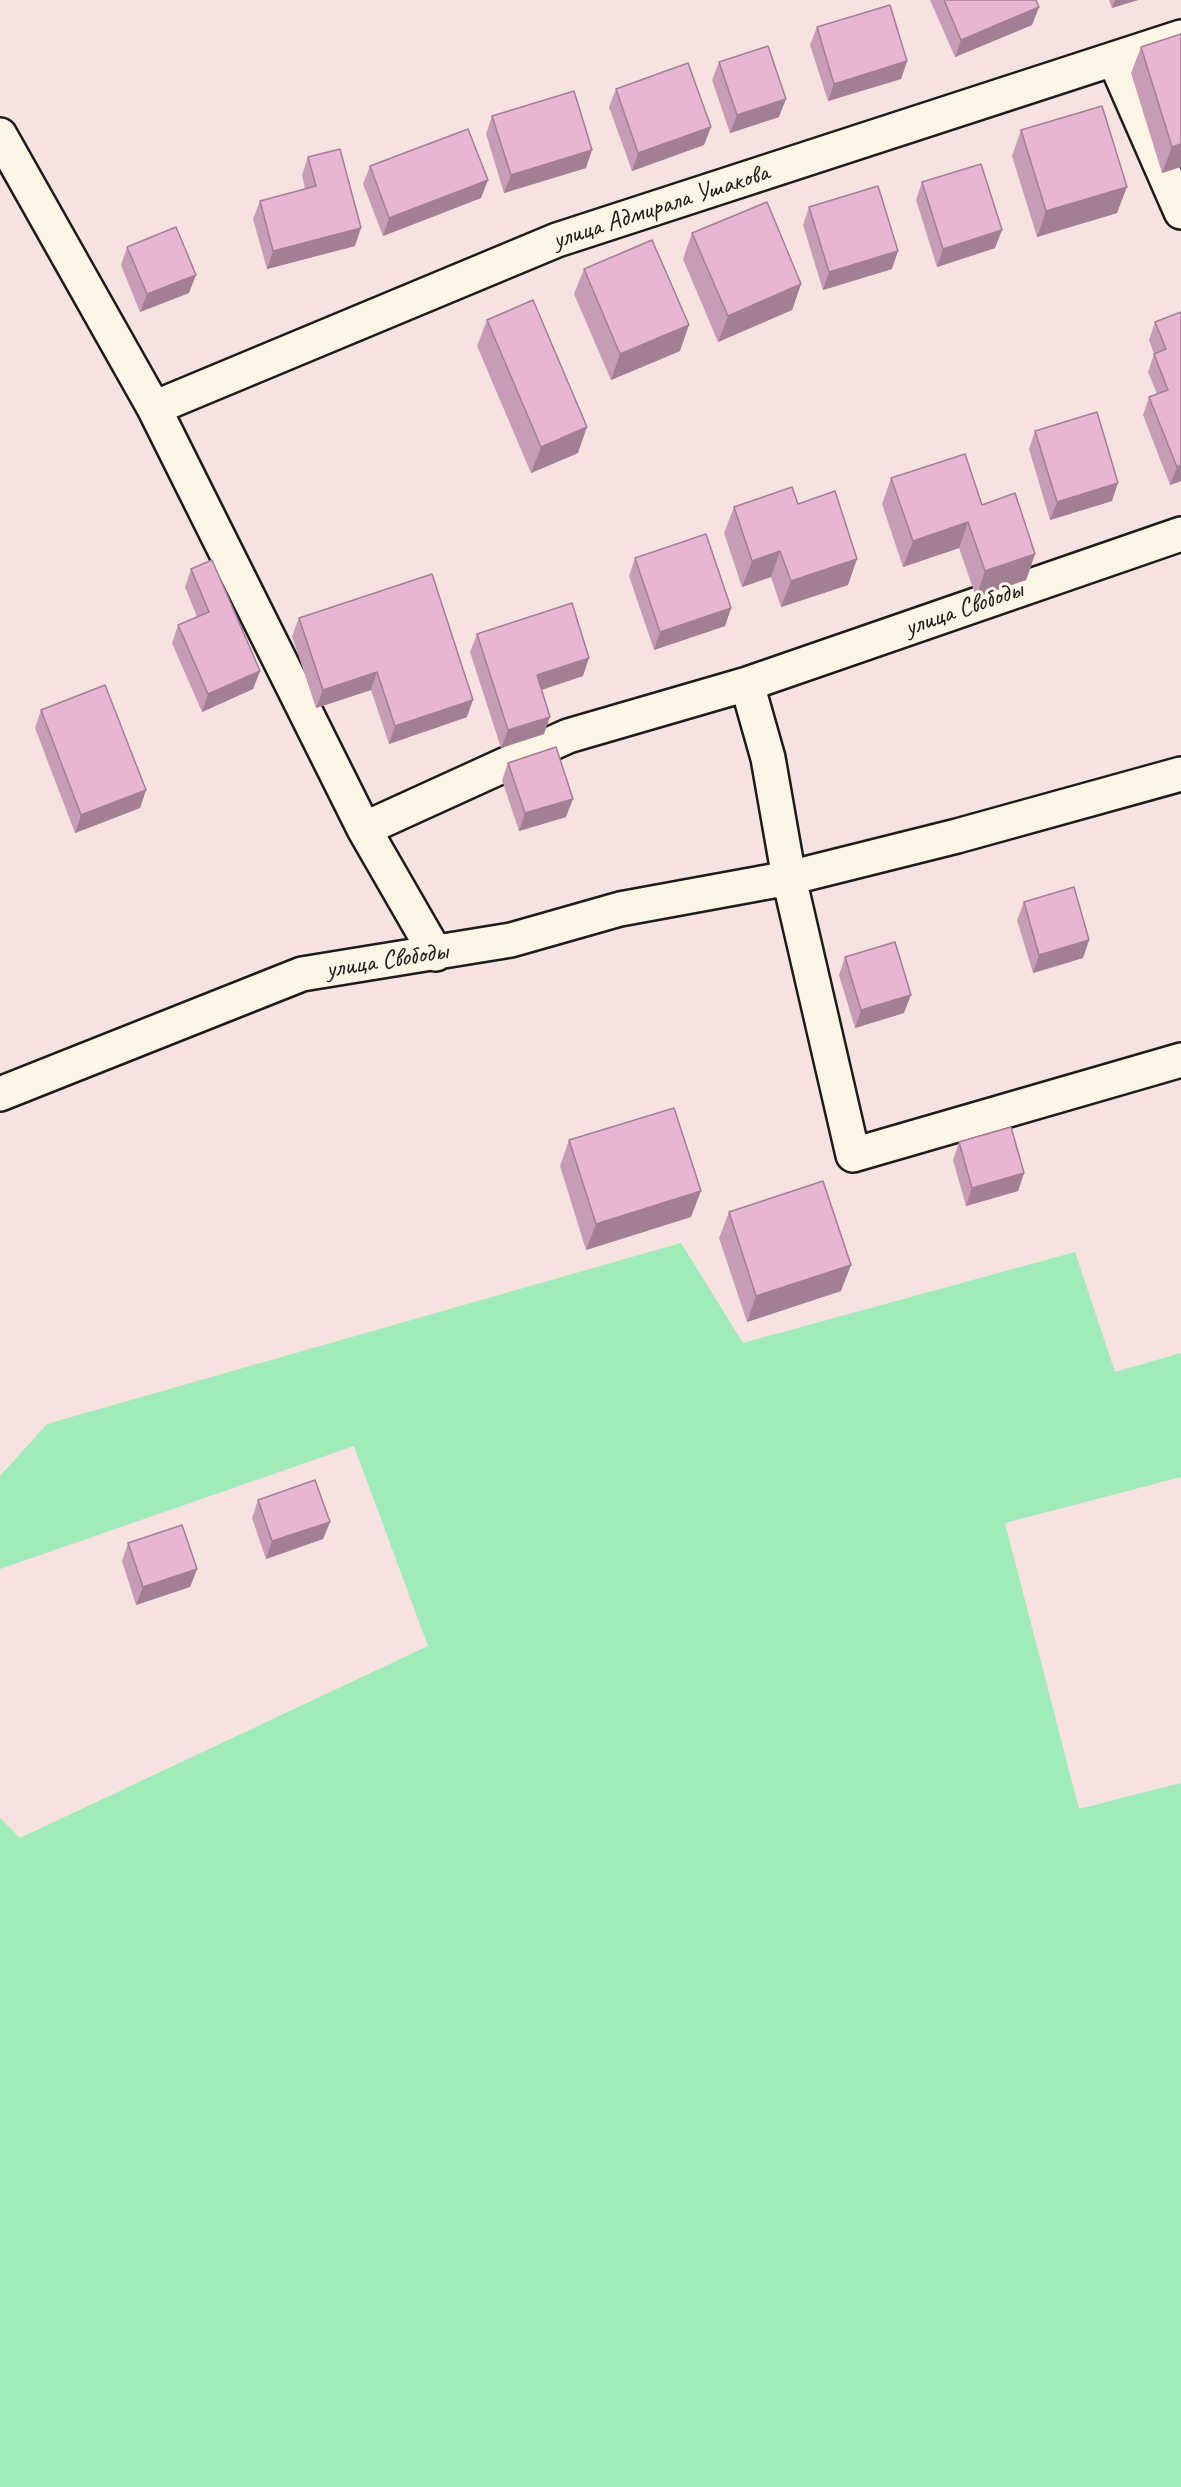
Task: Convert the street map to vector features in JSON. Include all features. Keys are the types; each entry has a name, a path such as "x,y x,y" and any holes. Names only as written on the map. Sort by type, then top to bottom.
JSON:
{"street":[{"name":"улица Адмирала Ушакова","path":"154,408 557,240 1181,37"},
{"path":"1114,59 1181,212"},
{"path":"0,135 154,408 364,829 436,954"},
{"name":"улица Свободы","path":"364,829 568,736 747,684 1181,534"},
{"path":"747,684 768,758 789,878 853,1155 1181,1060"},
{"name":"улица Свободы","path":"0,1094 302,974 511,940 620,909 789,878 957,836 1181,774"}],"green space":[{"path":"681,1243 743,1343 1075,1252 1115,1372 1181,1353 1181,1477 1005,1523 1079,1809 1181,1783 1181,2487 0,2487 0,1818 20,1838 428,1646 354,1446 0,1569 0,1476 47,1424"}],"building":[{"path":"944,0 1036,0 1039,7 961,40"},
{"path":"890,5 907,61 834,84 817,27"},
{"path":"1181,34 1181,144 1172,147 1141,47"},
{"path":"768,46 786,99 737,115 719,62"},
{"path":"688,63 711,127 638,153 616,89"},
{"path":"574,91 592,150 511,175 492,116"},
{"path":"1102,106 1127,187 1046,211 1021,130"},
{"path":"468,129 488,180 389,218 370,166"},
{"path":"340,149 361,228 273,251 260,201 316,186 308,157"},
{"path":"981,164 1002,230 943,249 922,182"},
{"path":"878,186 898,251 829,272 809,207"},
{"path":"767,202 801,284 728,316 692,233"},
{"path":"176,227 196,275 147,294 127,247"},
{"path":"652,240 689,325 620,354 584,269"},
{"path":"533,300 587,427 541,447 487,320"},
{"path":"1181,312 1181,465 1177,467 1149,397 1168,390 1154,354 1166,349 1155,322"},
{"path":"1097,412 1118,483 1057,502 1035,431"},
{"path":"965,454 982,505 1015,493 1035,554 985,571 968,522 913,541 891,478"},
{"path":"792,487 798,504 835,491 857,559 791,581 780,551 752,561 734,507"},
{"path":"706,534 731,608 660,632 635,558"},
{"path":"212,560 260,671 208,694 178,625 209,612 191,569"},
{"path":"432,574 473,700 395,726 377,672 323,690 299,618"},
{"path":"572,603 589,658 537,675 550,717 508,730 477,634"},
{"path":"105,685 146,790 81,815 41,710"},
{"path":"556,747 573,799 525,813 508,763"},
{"path":"1074,887 1089,940 1039,955 1024,902"},
{"path":"895,942 911,995 861,1010 845,957"},
{"path":"674,1108 701,1191 596,1224 569,1140"},
{"path":"1011,1127 1024,1173 972,1188 959,1142"},
{"path":"823,1181 851,1265 756,1296 729,1212"},
{"path":"315,1480 330,1522 272,1541 258,1500"},
{"path":"182,1525 197,1569 143,1587 128,1543"}]}
